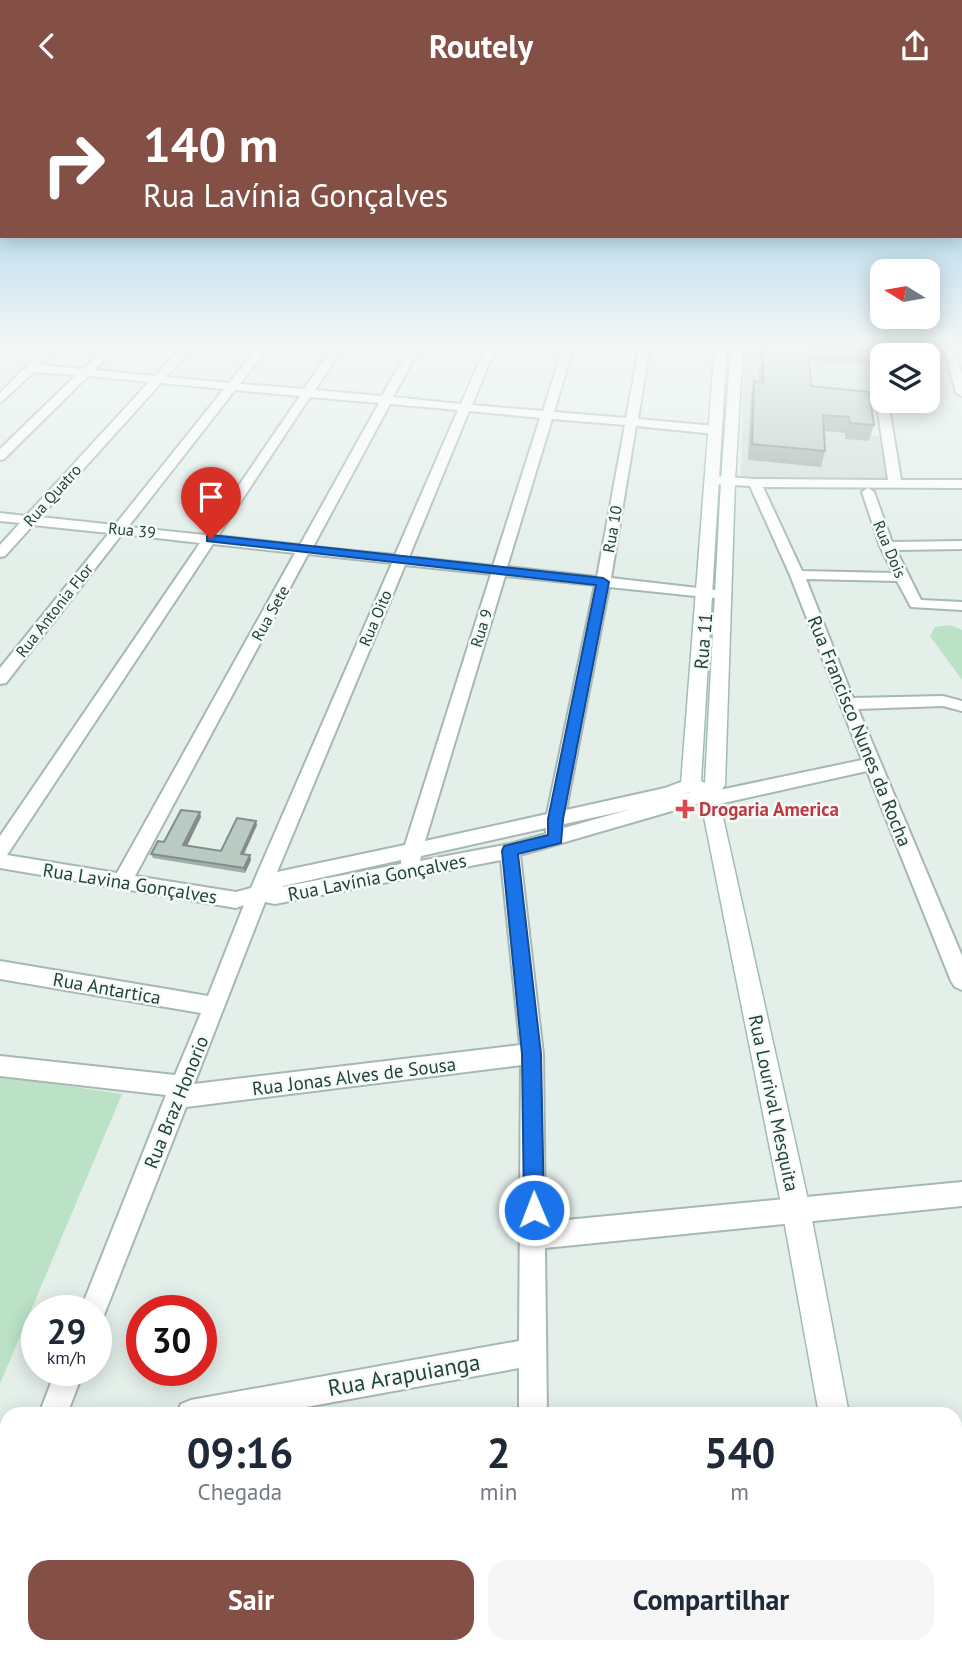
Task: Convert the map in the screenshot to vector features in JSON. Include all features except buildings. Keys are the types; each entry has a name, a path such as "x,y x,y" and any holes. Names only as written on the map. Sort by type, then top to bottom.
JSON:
{"main road":[{"name":"Rua 11","path":"716,417 721,481"},
{"name":"Rua 11","path":"706,789 721,481 728,417"},
{"name":"Rua Lourival Mesquita","path":"706,789 796,1209 833,1407"}],"street":[{"path":"0,456 40,417"},
{"name":"Rua Quatro","path":"0,553 123,417"},
{"name":"Rua Antonia Flor","path":"0,679 207,417"},
{"path":"0,851 291,417"},
{"name":"Rua Sete","path":"122,881 376,417"},
{"name":"Rua Oito","path":"260,893 459,417"},
{"name":"Rua 9","path":"409,872 412,852 545,417"},
{"path":"582,417 715,430"},
{"name":"Rua 10","path":"555,829 603,582 631,417"},
{"path":"884,417 895,484"},
{"path":"721,481 757,487 868,492 962,492"},
{"path":"757,487 962,484"},
{"name":"Rua Francisco Nunes da Rocha","path":"757,487 797,575 847,704 962,981"},
{"name":"Rua Dois","path":"868,492 887,545 916,604 962,606"},
{"name":"Rua 39","path":"0,517 715,594"},
{"path":"887,545 962,545"},
{"path":"797,575 902,577"},
{"path":"847,704 943,701 962,706"},
{"name":"Rua Lavínia Gonçalves","path":"260,893 277,880 412,852 555,829 669,793 873,764"},
{"name":"Rua Lavínia Gonçalves","path":"260,893 275,896 510,851 555,829"},
{"path":"510,851 532,1054 533,1407"},
{"name":"Rua Lavina Gonçalves","path":"0,862 236,900 260,893"},
{"name":"Rua Braz Honorio","path":"99,1295 260,893"},
{"name":"Rua Antartica","path":"0,970 213,1006"},
{"name":"Rua Jonas Alves de Sousa","path":"0,1066 179,1092 532,1054"},
{"path":"534,1236 962,1194"},
{"name":"Rua Arapuianga","path":"230,1407 534,1352"},
{"path":"56,1407 64,1386"}],"shaded area":[{"path":"742,417 869,417 871,435 880,436 886,478 741,477"}],"green space":[{"path":"950,625 962,630 962,680 930,636 935,627"},
{"path":"0,1076 122,1094 37,1295 21,1295 21,1334 0,1384"}],"place":[{"name":"Drogaria America","path":"685,809"}],"route":[{"path":"211,539 603,582 555,819 555,839 510,851 532,1054 534,1210"}]}
